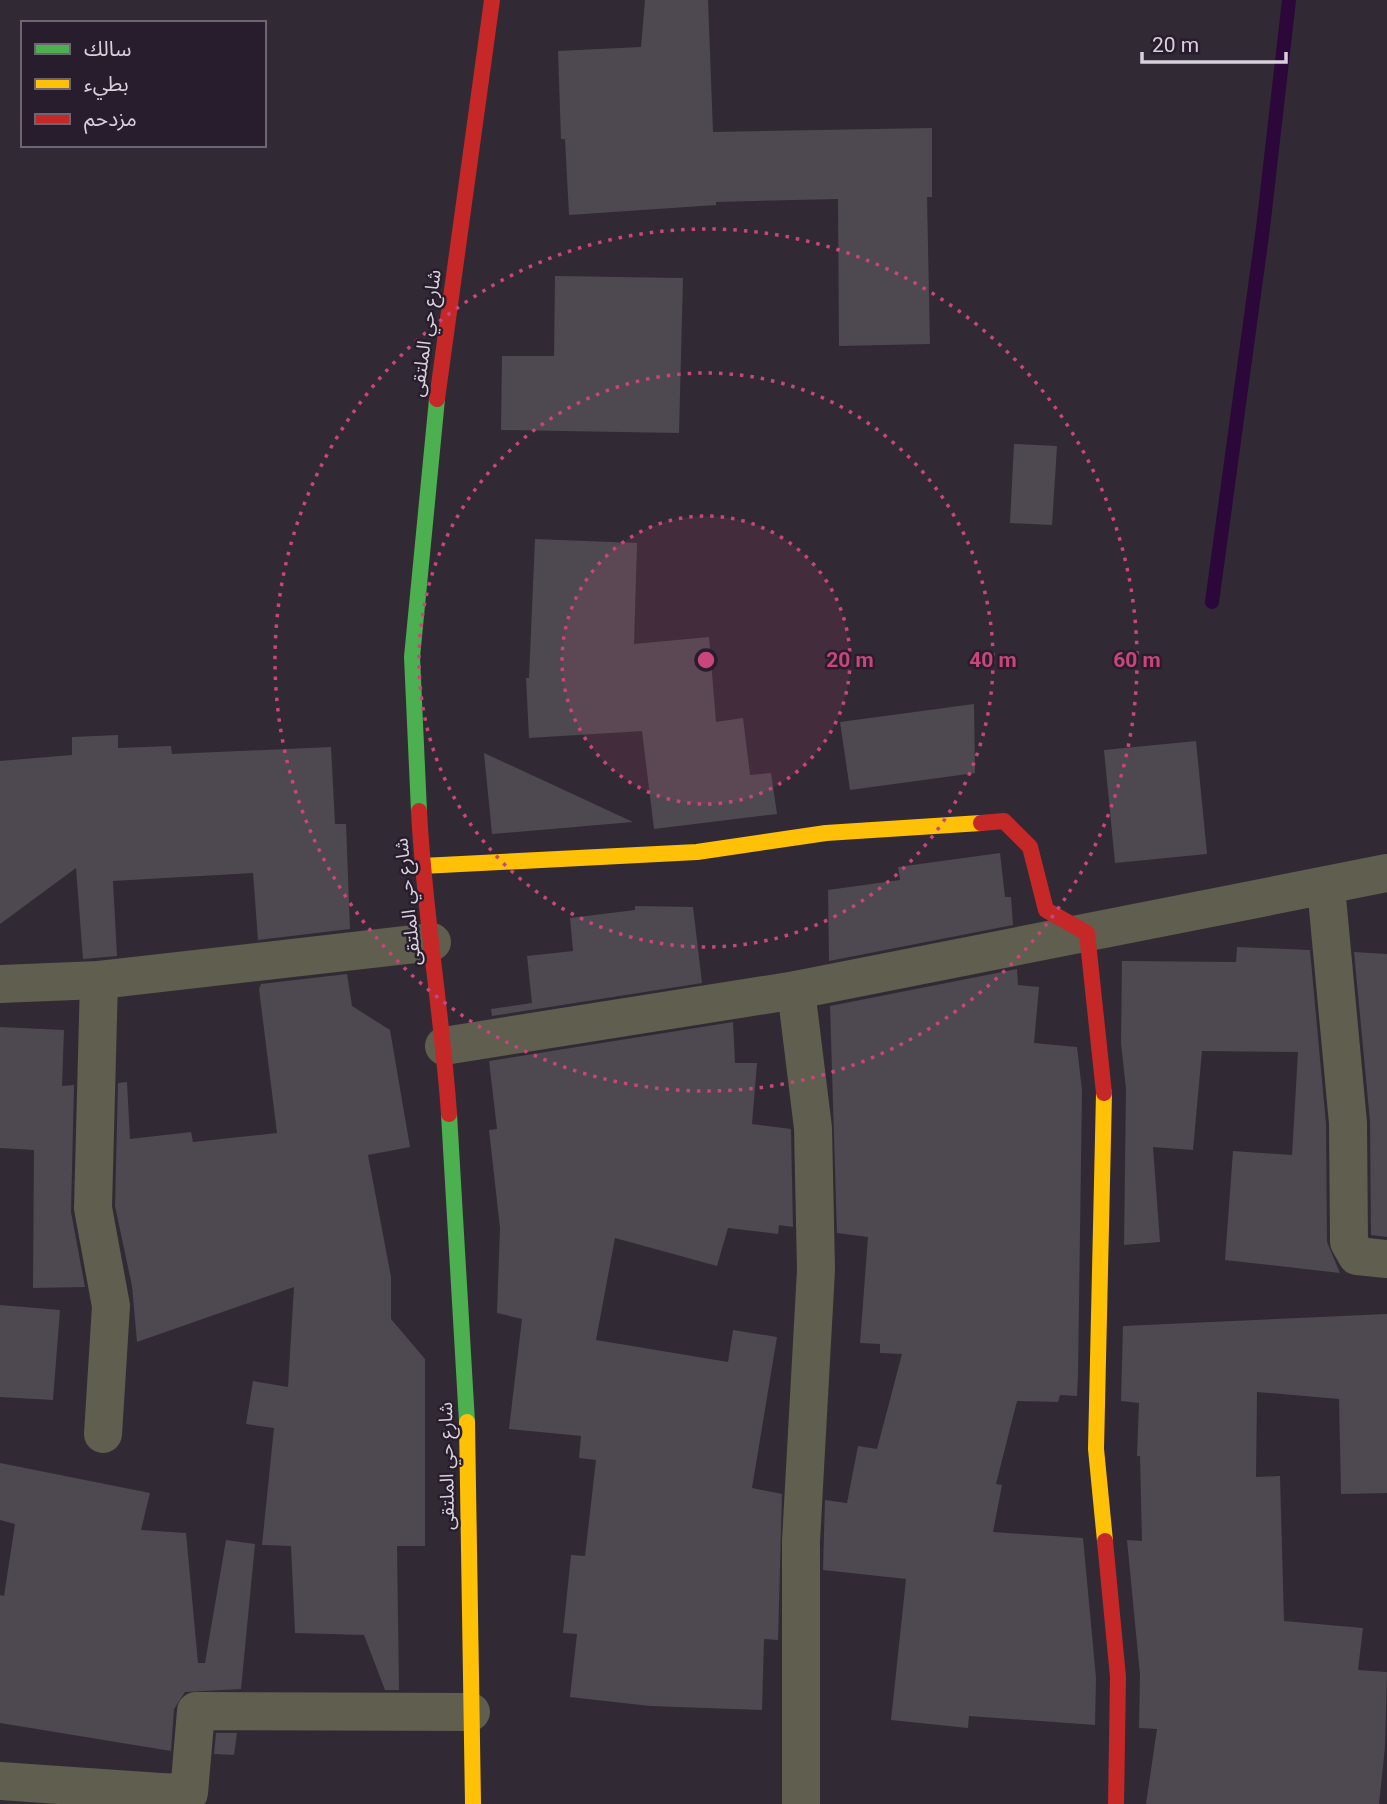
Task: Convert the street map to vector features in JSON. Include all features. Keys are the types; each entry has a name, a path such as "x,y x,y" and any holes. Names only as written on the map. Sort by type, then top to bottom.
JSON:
{"street":[{"name":"شارع حي الملتقى","path":"473,1804 466,1373 444,1046 422,866 412,657 429,459 492,0"},
{"path":"422,866 697,852 826,833 1004,821 1030,847 1046,910 1087,933"},
{"path":"444,1046 796,990 1387,873"},
{"path":"1326,887 1348,1123 1349,1242 1357,1256 1387,1259"},
{"path":"1087,933 1104,1089 1100,1376 1096,1449 1118,1677 1116,1804"},
{"path":"0,984 99,980 432,942"},
{"path":"99,980 93,1208 111,1306 103,1434"},
{"path":"796,990 813,1128 816,1270 801,1541 801,1804"},
{"path":"0,1781 159,1798 189,1793 196,1711 471,1712"}],"building":[{"path":"645,0 708,0 713,132 932,128 932,197 927,197 930,344 839,346 838,199 716,202 716,205 569,215 565,139 561,139 558,51 641,47"},
{"path":"555,276 683,278 679,433 501,430 502,356 554,356"},
{"path":"1014,444 1057,446 1052,525 1010,523"},
{"path":"535,539 637,543 634,644 709,637 716,722 743,718 750,775 771,773 777,814 654,829 642,731 529,738 526,678 529,678"},
{"path":"974,704 975,773 850,790 840,722"},
{"path":"118,735 118,748 171,746 172,754 331,747 335,824 346,824 350,929 258,940 253,873 113,881 117,956 83,959 76,868 0,924 0,761 72,755 72,737"},
{"path":"1196,741 1207,854 1115,863 1104,750"},
{"path":"484,753 633,822 492,834"},
{"path":"1000,853 1005,897 1011,897 1013,925 829,961 828,890 900,880 898,867"},
{"path":"635,906 693,907 702,983 492,1016 491,1009 532,1003 527,956 573,951 570,918 635,910"},
{"path":"1237,947 1310,950 1326,1124 1327,1242 1340,1273 1225,1260 1233,1151 1292,1155 1298,1052 1202,1051 1193,1150 1153,1147 1160,1242 1124,1245 1126,1089 1121,1043 1122,961 1236,962"},
{"path":"1354,952 1387,954 1387,1237 1371,1235 1370,1121"},
{"path":"1017,969 1018,985 1039,987 1034,1043 1077,1047 1082,1090 1078,1375 1077,1396 1060,1395 1058,1402 1017,1401 996,1484 1002,1485 993,1532 1083,1538 1096,1678 1095,1725 969,1716 968,1728 891,1720 906,1579 823,1570 825,1500 847,1503 858,1446 877,1449 902,1354 880,1353 880,1344 860,1343 868,1237 837,1233 830,1006"},
{"path":"347,974 352,1006 390,1030 410,1147 368,1155 391,1277 391,1319 425,1359 425,1546 397,1546 399,1690 385,1690 364,1635 295,1633 291,1546 262,1545 274,1428 246,1424 253,1381 288,1387 294,1287 137,1342 132,1286 115,1206 118,1083 127,1082 130,1139 191,1132 193,1142 277,1133 259,989 261,984"},
{"path":"733,1022 735,1063 757,1063 752,1124 791,1129 793,1227 779,1225 778,1234 728,1228 717,1266 615,1238 596,1340 728,1362 733,1330 777,1337 752,1488 782,1494 778,1640 764,1639 762,1710 650,1706 570,1697 577,1634 563,1633 571,1555 585,1556 596,1460 579,1458 581,1436 509,1429 522,1319 497,1313 500,1228 489,1130 497,1129 489,1061"},
{"path":"0,1027 64,1030 62,1086 74,1085 71,1212 85,1287 33,1288 34,1150 0,1148"},
{"path":"0,1305 60,1310 53,1400 0,1397"},
{"path":"1387,1314 1387,1493 1341,1494 1339,1399 1257,1392 1256,1477 1280,1476 1284,1621 1363,1628 1358,1670 1387,1672 1385,1747 1379,1804 1146,1804 1157,1729 1139,1728 1140,1675 1127,1540 1142,1541 1140,1456 1137,1456 1139,1403 1121,1401 1123,1326"},
{"path":"0,1463 150,1493 141,1530 186,1533 198,1663 205,1663 226,1540 255,1544 241,1689 185,1692 174,1709 171,1751 0,1723 0,1595 4,1596 15,1524 0,1520"},
{"path":"216,1733 237,1733 234,1755 214,1754"}],"waterway":[{"path":"1212,602 1263,228 1289,0"}],"traffic: fast":[{"path":"419,811 412,657 437,399"},
{"path":"449,1114 467,1422"}],"traffic: slow":[{"path":"422,866 697,852 826,833 981,823"},
{"path":"1104,1093 1096,1449 1105,1541"},
{"path":"467,1422 473,1804"}],"traffic: jam":[{"path":"437,399 492,0"},
{"path":"419,811 449,1114"},
{"path":"981,823 1004,821 1030,847 1046,910 1087,933 1104,1093"},
{"path":"1105,1541 1118,1677 1116,1804"}]}
